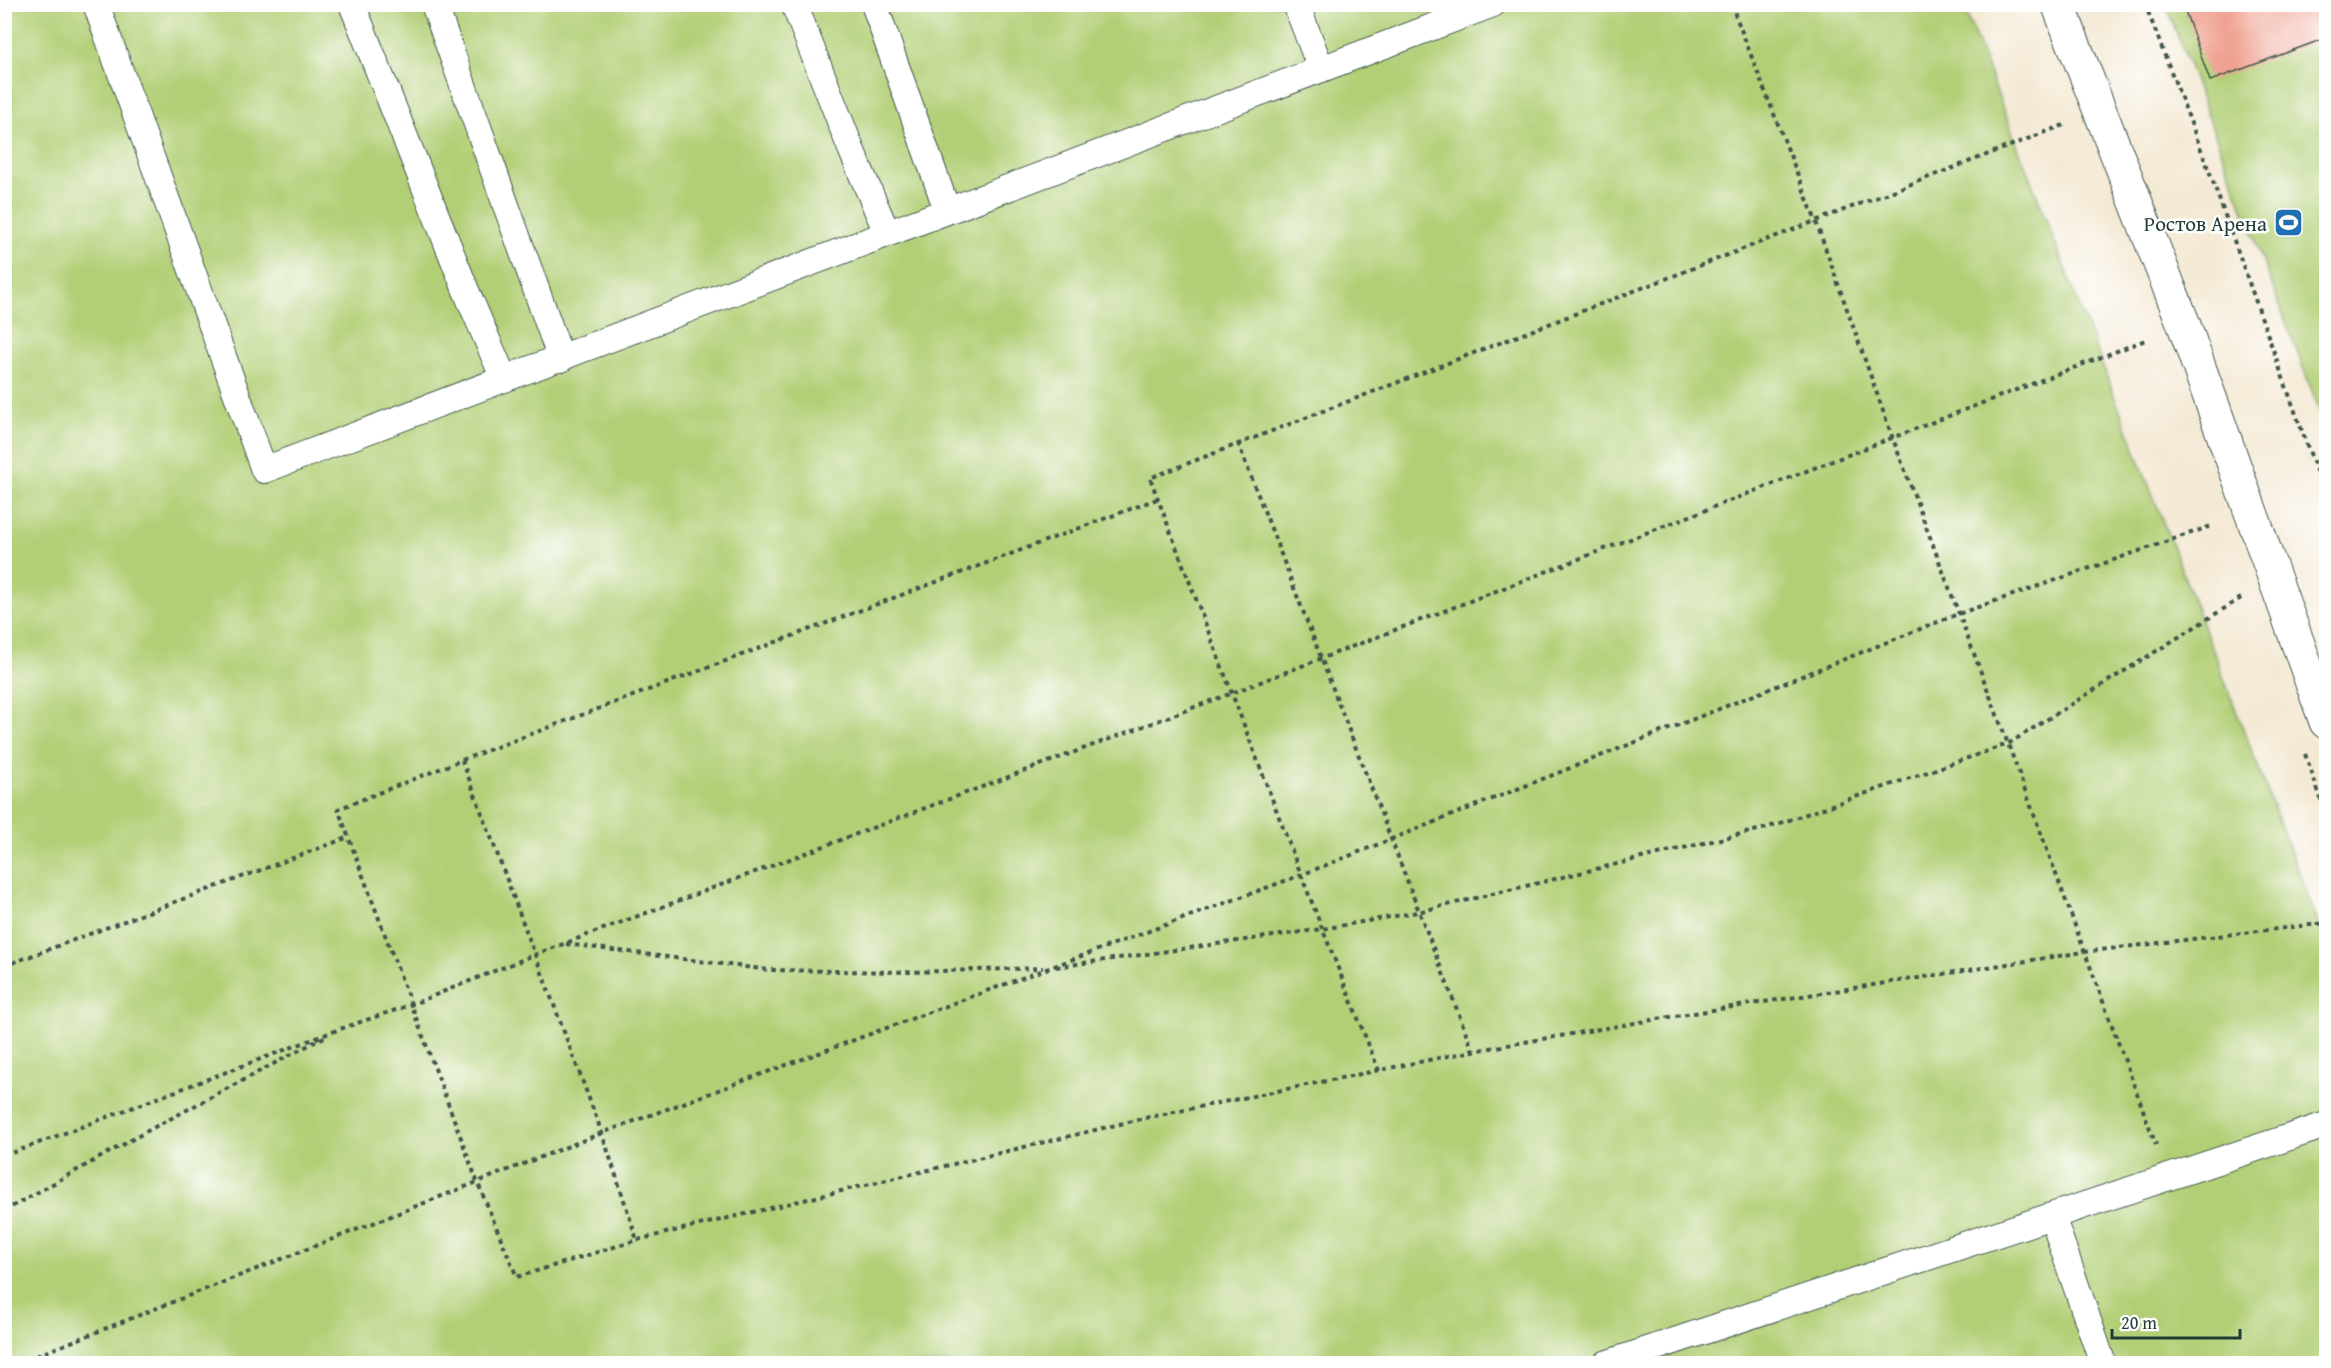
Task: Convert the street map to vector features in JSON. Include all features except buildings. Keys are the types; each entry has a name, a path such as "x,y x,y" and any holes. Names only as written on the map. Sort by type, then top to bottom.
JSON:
{"street":[{"path":"2058,4 2184,325 2326,722"}],"lane":[{"path":"96,4 264,470 1493,4"},
{"path":"352,4 467,293 504,379"},
{"path":"434,4 561,358"},
{"path":"794,4 851,149 887,232"},
{"path":"874,4 947,210"},
{"path":"1296,4 1321,69"},
{"path":"1605,1364 2326,1125"},
{"path":"2052,1216 2103,1364"}],"path":[{"path":"1731,4 1815,219 1893,439 2169,1178"},
{"path":"2145,4 2207,165 2326,498"},
{"path":"1379,1071 1301,875 1150,478 1815,219 2069,123 2100,114"},
{"path":"4,1156 340,1029 413,1004 534,955 1232,693 2184,325"},
{"path":"1238,443 1473,1051"},
{"path":"1157,499 462,760 338,809 413,1004 477,1181 517,1277 637,1240 1145,1118 1473,1051 1681,1015 2084,952 2326,923"},
{"path":"11,1364 602,1133 1301,875 1958,614 2217,524 2250,507"},
{"path":"566,944 769,970 909,972 1048,968 1322,929 1418,912 1766,828 2008,744 2247,594 2275,583"},
{"path":"462,760 602,1133 637,1240"},
{"path":"4,966 349,837"},
{"path":"4,1211 149,1130 340,1029"}],"green space":[{"path":"5,5 1963,5 2326,943 2326,1363 5,1364"},
{"name":"Ростов Арена","path":"2166,5 2326,5 2326,428 2171,18"}],"place":[{"name":"Ростов Арена","path":"2288,223"}]}
